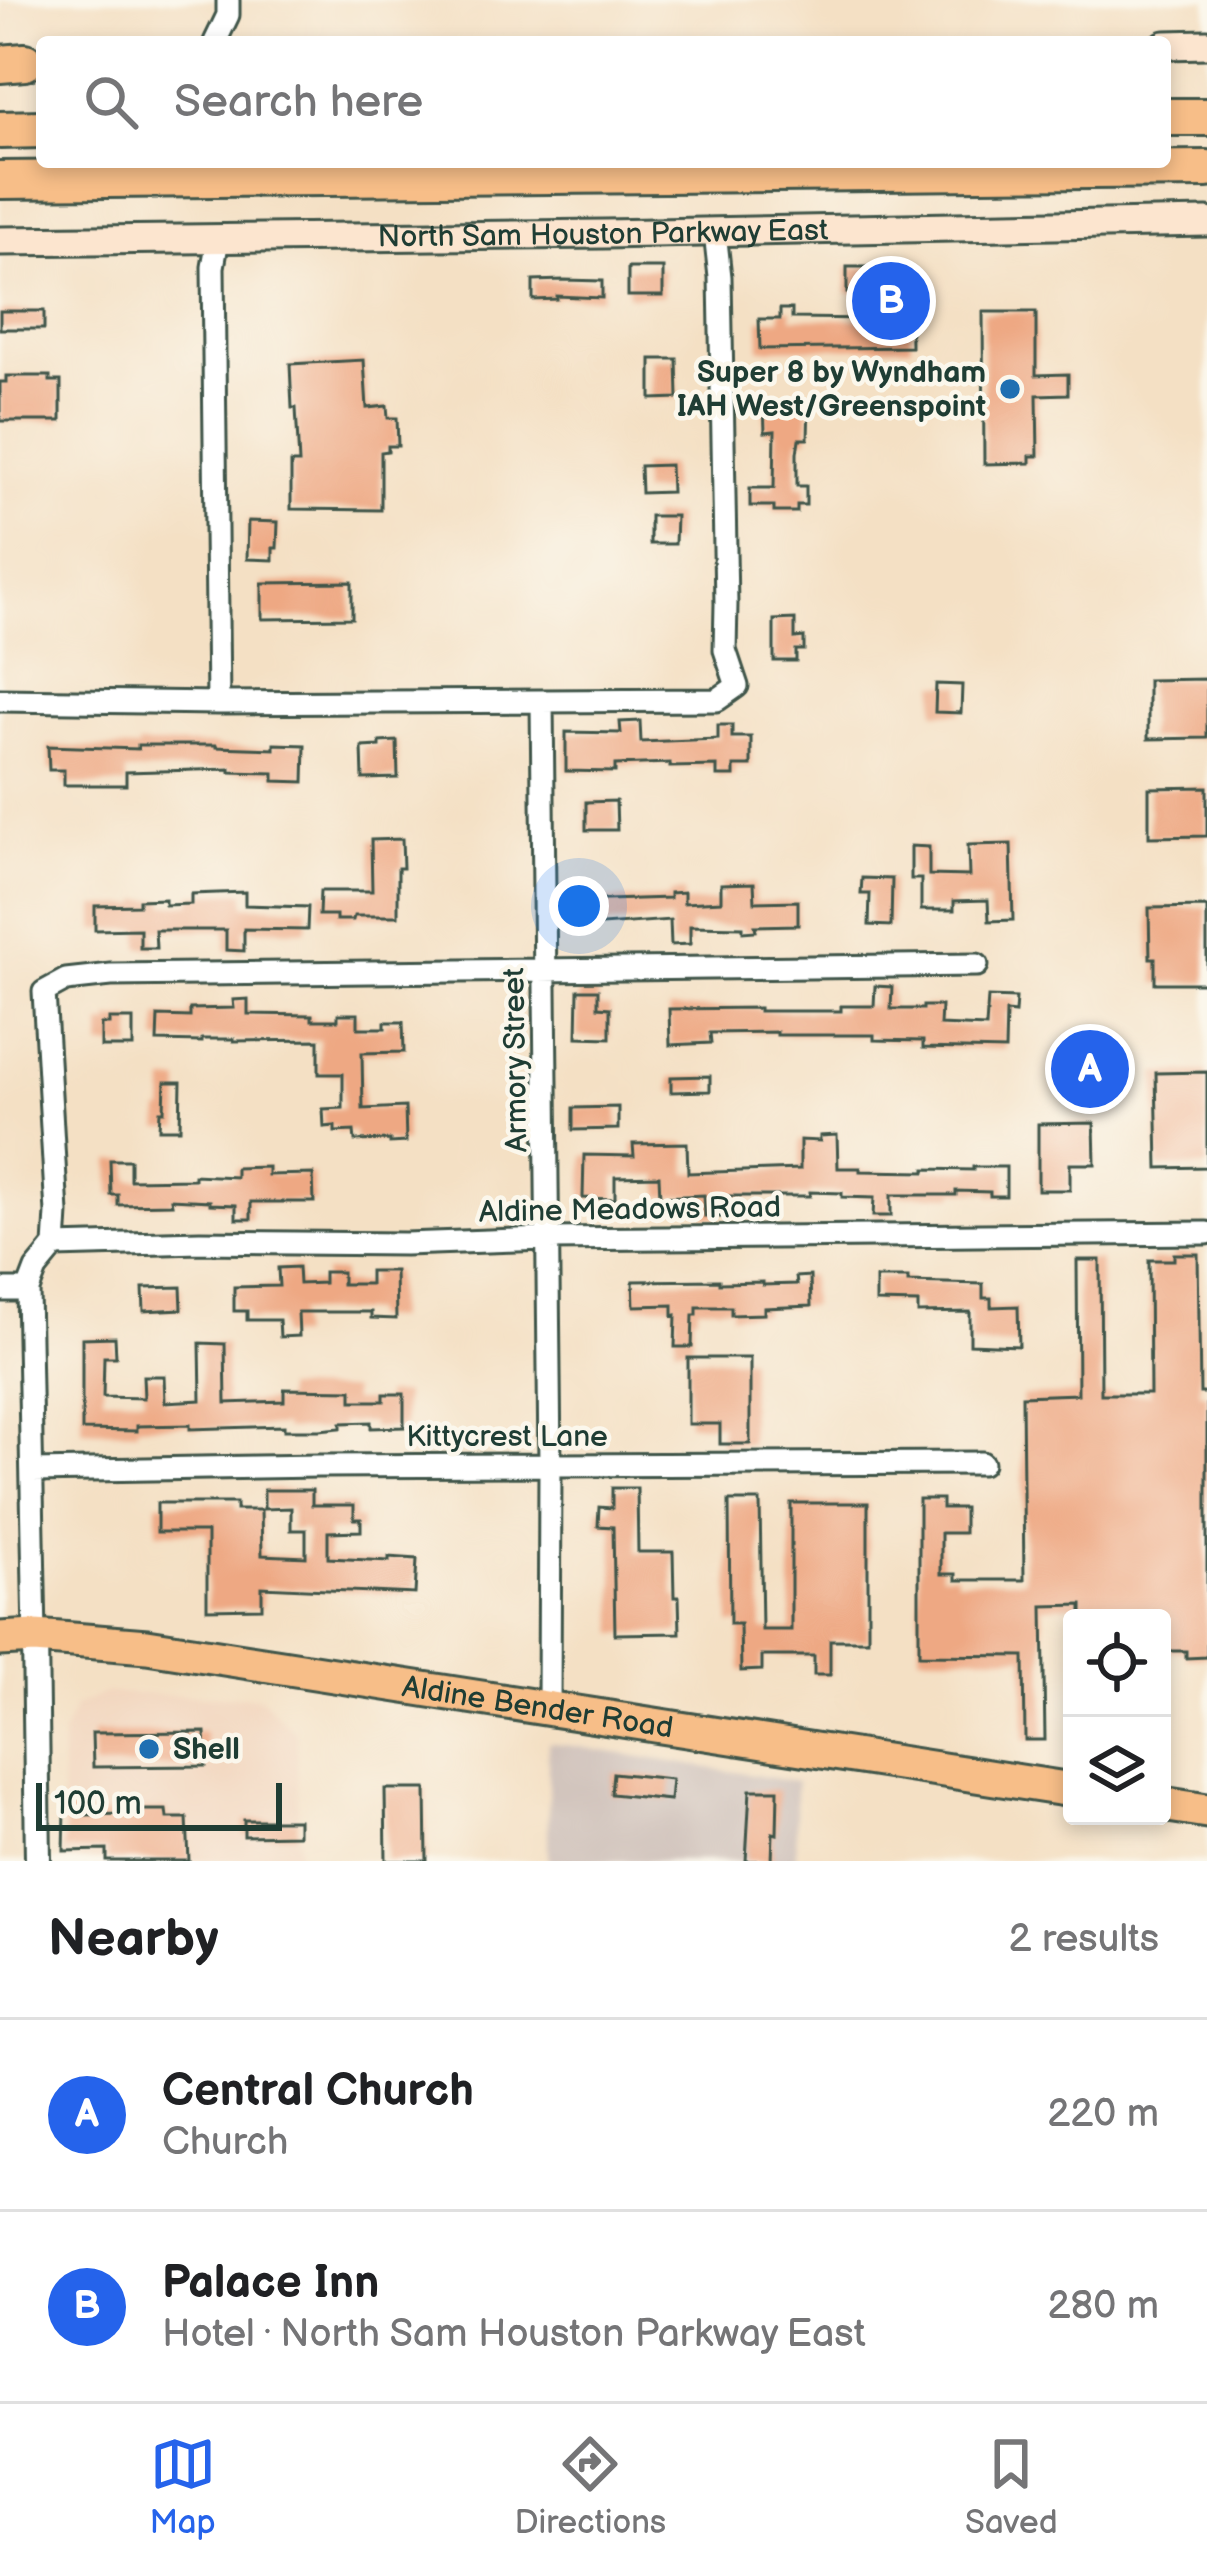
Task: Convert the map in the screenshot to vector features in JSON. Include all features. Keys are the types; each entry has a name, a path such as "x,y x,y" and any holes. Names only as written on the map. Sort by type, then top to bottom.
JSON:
{"highway":[{"path":"1171,117 1207,117"},
{"path":"0,130 36,129"},
{"name":"North Sam Houston Parkway East","path":"0,180 1207,169"}],"main road":[{"path":"1171,45 1207,44"},
{"name":"North Sam Houston Parkway East","path":"0,241 1207,222"},
{"name":"Aldine Bender Road","path":"0,1639 35,1637 154,1647 1063,1789"},
{"path":"1171,1805 1207,1811"}],"street":[{"path":"218,36 228,15 228,0"},
{"path":"0,700 717,700 737,686 724,650 715,232"},
{"path":"218,239 213,267 218,703"},
{"name":"Armory Street","path":"542,701 549,1707"},
{"path":"38,1861 28,1290 36,1269 55,1246 44,992 66,980 111,975 977,965"},
{"name":"Aldine Meadows Road","path":"55,1246 1207,1233"},
{"path":"0,1290 28,1290"},
{"name":"Kittycrest Lane","path":"33,1471 982,1463"}],"shaded area":[{"path":"104,1693 260,1697 297,1734 299,1861 61,1861 62,1735 75,1707"},
{"path":"548,1742 796,1782 796,1861 548,1861"}],"building":[{"path":"847,267 910,267 911,347 760,349 759,319 780,319 780,309 792,309 792,318 873,319 872,293 847,293"},
{"path":"628,268 663,268 663,296 628,296"},
{"path":"533,281 602,281 602,298 533,300"},
{"path":"0,311 44,311 44,329 0,329"},
{"name":"Super 8 by Wyndham IAH West/Greenspoint","path":"983,312 1036,312 1036,375 1068,374 1068,394 1037,395 1038,456 1030,456 1030,463 984,464"},
{"path":"651,359 677,359 678,398 651,399"},
{"path":"364,360 367,408 387,406 388,418 397,418 398,446 381,452 381,510 291,509 291,463 299,463 290,364"},
{"path":"6,376 50,376 50,381 61,381 61,421 0,421 0,382 6,382"},
{"path":"809,402 808,439 799,439 797,453 797,486 806,486 806,505 797,505 797,512 750,506 750,488 774,488 775,431 765,432 764,403"},
{"path":"670,465 671,492 641,493 640,466"},
{"path":"650,516 676,516 675,544 650,544"},
{"path":"248,521 278,522 273,560 247,559"},
{"path":"352,582 352,618 262,619 262,583"},
{"path":"795,619 795,638 804,637 804,650 796,650 796,661 774,661 774,620"},
{"path":"1207,679 1207,738 1148,739 1148,680"},
{"path":"936,684 962,685 961,713 935,712"},
{"path":"640,721 641,742 718,739 718,725 732,725 732,737 751,737 751,766 734,766 734,776 717,776 717,766 670,767 670,763 615,765 615,772 566,771 566,732 621,733 620,722"},
{"path":"397,741 398,778 363,779 362,747"},
{"path":"274,744 305,745 304,782 274,781 274,773 230,769 126,772 126,785 64,785 64,770 49,770 48,746 274,749"},
{"path":"1207,787 1207,836 1149,837 1149,788"},
{"path":"616,801 617,830 586,830 586,802"},
{"path":"402,839 398,916 336,920 336,915 319,915 320,891 372,891 371,840"},
{"path":"1011,844 1013,920 989,921 988,900 954,901 954,910 921,910 921,879 911,879 911,846 929,847 929,875 969,876 968,845"},
{"path":"862,878 892,879 891,926 869,925 870,894 861,894"},
{"path":"754,883 755,902 798,901 798,925 755,926 756,931 743,932 743,927 690,926 690,944 671,945 670,920 575,927 575,901 670,898 670,893 684,892 684,903 721,901 721,884"},
{"path":"245,892 245,905 308,907 307,930 244,929 244,951 226,950 226,930 155,930 156,948 140,948 140,929 95,930 95,906 165,899 165,905 191,904 191,894"},
{"path":"1207,907 1207,983 1155,983 1149,908"},
{"path":"875,986 892,987 891,1009 941,1006 940,1025 986,1027 988,997 1016,998 1015,1013 1006,1012 1005,1050 923,1048 923,1041 874,1040 874,1035 777,1032 710,1033 711,1043 670,1045 669,1009 841,1011 841,1006 874,1006"},
{"path":"578,990 598,990 598,1007 610,1008 610,1038 577,1037"},
{"path":"248,999 248,1014 338,1020 338,1014 358,1014 358,1028 403,1022 404,1052 362,1053 363,1109 405,1107 406,1142 355,1141 354,1131 324,1127 323,1109 343,1108 343,1074 319,1074 319,1040 157,1041 158,1016 190,1017 190,1009 234,1008 233,1000"},
{"path":"109,1019 133,1019 133,1047 101,1047 101,1024 109,1024"},
{"path":"1207,1072 1207,1167 1158,1168 1156,1073"},
{"path":"710,1076 710,1091 671,1092 671,1077"},
{"path":"165,1082 181,1082 180,1129 159,1129"},
{"path":"618,1107 618,1129 573,1130 573,1108"},
{"path":"1094,1123 1095,1164 1070,1164 1070,1190 1038,1190 1038,1124"},
{"path":"837,1135 838,1168 925,1172 1006,1167 1006,1196 956,1191 956,1195 891,1195 891,1216 873,1216 874,1198 842,1197 842,1193 720,1196 721,1217 705,1217 704,1195 660,1197 659,1176 615,1177 615,1199 583,1198 584,1155 634,1156 633,1144 687,1143 688,1173 800,1169 800,1140 820,1141 820,1136"},
{"path":"110,1160 130,1160 130,1180 236,1177 236,1168 268,1167 268,1175 313,1174 314,1202 251,1202 251,1219 236,1219 236,1205 210,1201 171,1199 172,1204 118,1205 118,1195 111,1195"},
{"path":"1174,1254 1198,1254 1200,1393 1207,1393 1207,1657 1186,1658 1186,1651 1171,1651 1171,1609 1043,1606 1045,1740 1025,1740 1024,1656 919,1655 919,1499 942,1499 942,1508 964,1508 964,1533 941,1533 941,1574 956,1574 956,1580 1024,1580 1022,1396 1078,1394 1077,1260 1100,1260 1101,1394 1150,1394 1149,1260 1174,1260"},
{"path":"298,1267 299,1284 324,1283 324,1272 342,1272 342,1284 370,1284 370,1271 395,1271 396,1319 371,1318 371,1312 298,1312 299,1336 280,1337 279,1320 247,1320 247,1311 234,1311 234,1287 279,1286 278,1268"},
{"path":"810,1276 811,1306 731,1315 731,1307 697,1307 692,1347 675,1347 673,1305 634,1306 633,1281 719,1280 763,1285 797,1284 796,1277"},
{"path":"876,1278 983,1284 983,1298 991,1298 991,1307 1018,1306 1019,1346 970,1344 970,1312 918,1313 918,1303 876,1302"},
{"path":"181,1287 182,1309 144,1311 143,1288"},
{"path":"115,1337 116,1357 104,1357 103,1397 144,1398 143,1376 164,1376 165,1402 201,1400 200,1343 225,1344 226,1403 284,1401 284,1389 352,1390 352,1401 384,1401 384,1394 404,1394 404,1427 371,1428 371,1422 319,1430 284,1430 284,1426 190,1429 190,1425 82,1430 82,1338"},
{"path":"688,1358 750,1358 750,1444 720,1444 720,1424 688,1424"},
{"path":"612,1488 637,1488 638,1552 673,1552 680,1633 615,1634 613,1527 598,1526 599,1507 612,1508"},
{"path":"264,1490 312,1490 312,1505 354,1505 354,1519 361,1519 361,1531 328,1532 328,1558 417,1559 415,1594 262,1587 262,1608 207,1609 207,1532 157,1532 157,1503 236,1503 236,1510 261,1510 262,1555 306,1557 306,1530 291,1530 291,1508 264,1509"},
{"path":"729,1501 760,1501 762,1630 791,1630 791,1503 868,1503 868,1640 830,1640 830,1675 814,1675 814,1656 762,1656 762,1670 741,1671 740,1624 730,1624"},
{"name":"Shell","path":"205,1732 206,1766 93,1767 92,1733"},
{"path":"613,1773 672,1779 670,1800 611,1794"},
{"path":"385,1789 426,1789 427,1861 386,1861"},
{"path":"750,1790 778,1790 772,1861 746,1861"},
{"path":"65,1810 86,1810 86,1815 166,1810 167,1818 187,1818 189,1861 107,1861 107,1850 64,1851"},
{"path":"244,1820 298,1820 298,1835 244,1836"}],"place":[{"name":"Palace Inn","path":"891,301"},
{"name":"Super 8 by Wyndham IAH West/Greenspoint","path":"1010,389"},
{"name":"Central Church","path":"1090,1069"},
{"name":"Shell","path":"149,1749"}]}
